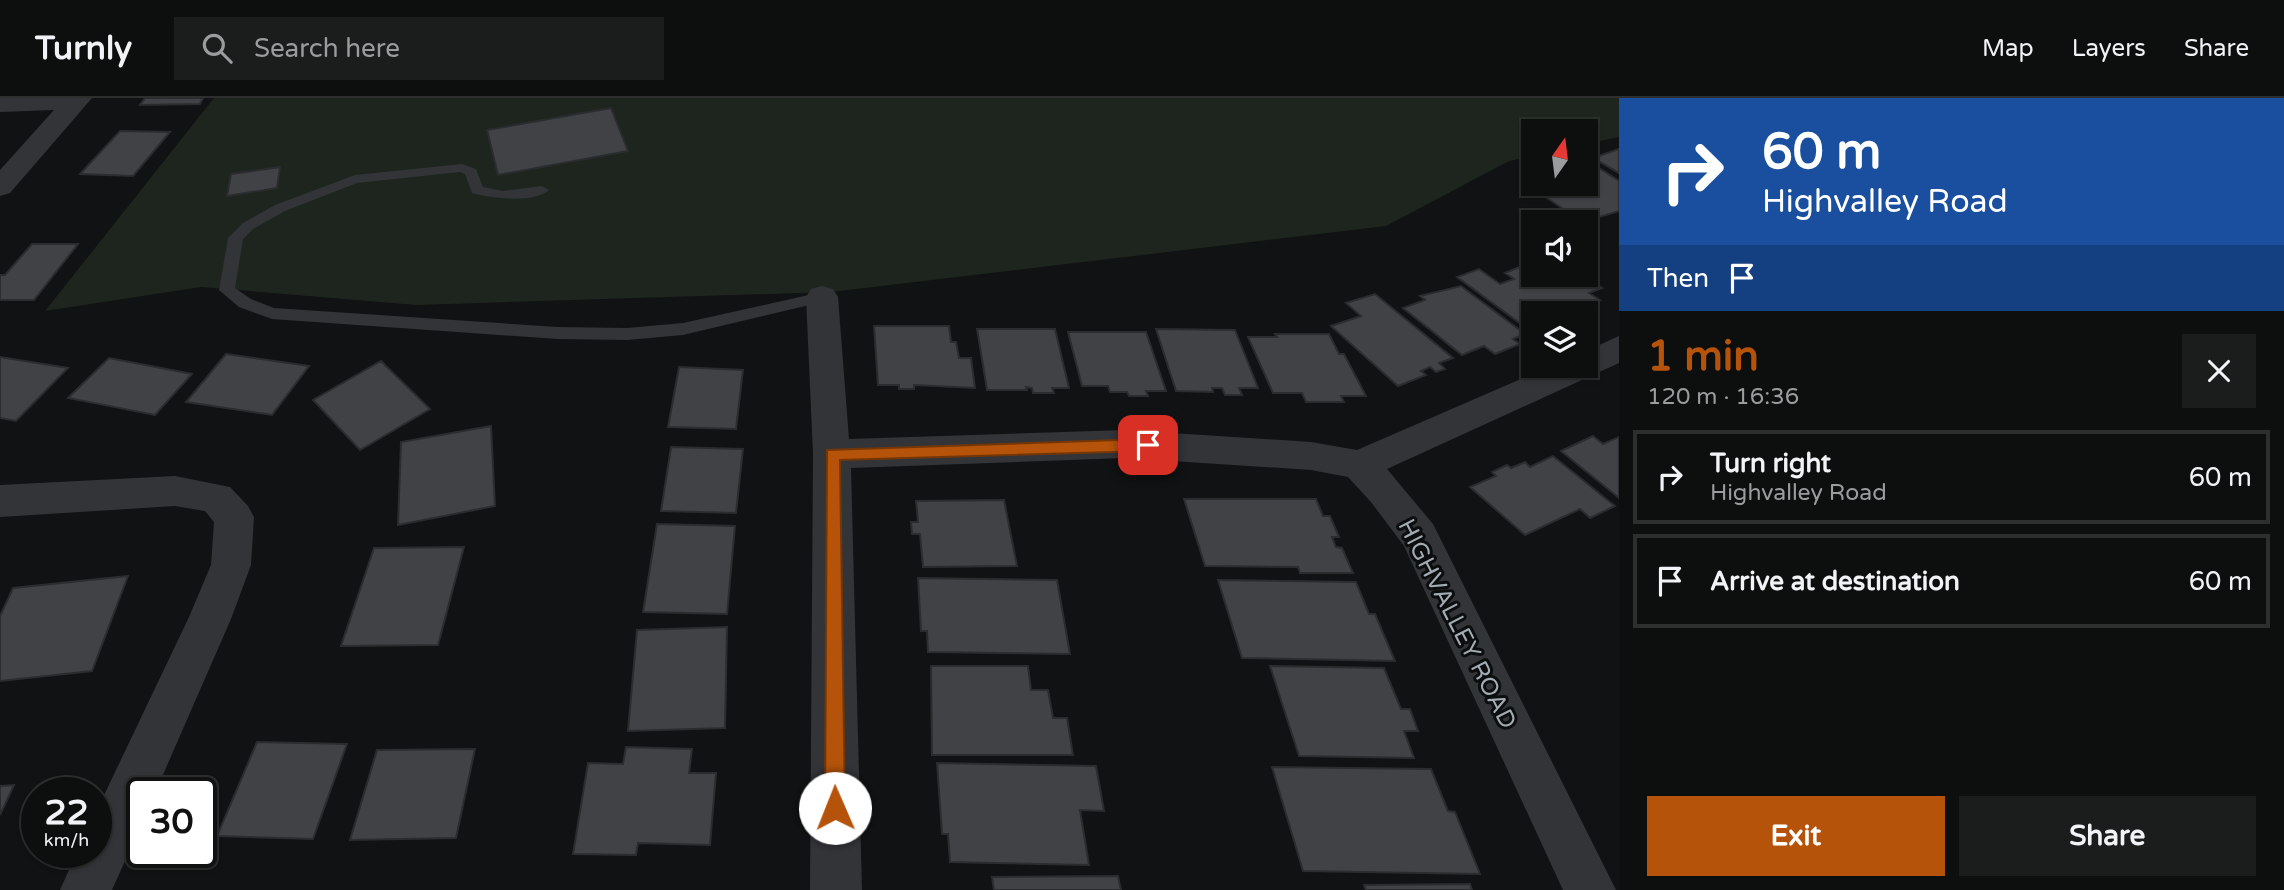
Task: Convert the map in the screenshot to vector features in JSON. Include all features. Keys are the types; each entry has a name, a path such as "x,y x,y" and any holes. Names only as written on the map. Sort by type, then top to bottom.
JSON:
{"street":[{"path":"0,104 77,100"},
{"path":"0,187 77,100"},
{"path":"822,296 832,454 836,890"},
{"path":"1598,358 1619,348"},
{"path":"832,454 1125,444 1284,453 1359,465 1555,378"},
{"name":"HIGHVALLEY ROAD","path":"1359,465 1385,491 1419,536 1590,890"},
{"path":"0,501 175,491 216,498 234,517 231,565 210,619 86,890"}],"lane":[{"path":"542,190 503,195 477,190 471,172 462,168 345,183 280,208 248,226 236,238 227,290 245,303 272,313 558,333 627,334 683,328 822,296"}],"shaded area":[{"path":"214,98 1619,98 1619,137 1598,141 1598,119 1521,119 1521,158 1509,161 1386,226 831,292 416,305 201,287 45,311"}],"building":[{"path":"145,98 203,98 200,104 140,105"},
{"path":"611,108 628,151 498,175 487,130"},
{"path":"120,131 170,132 133,176 80,174"},
{"path":"1619,149 1619,173 1598,161 1598,156"},
{"path":"280,167 277,188 227,196 231,174"},
{"path":"1598,167 1619,181 1619,211 1598,217 1598,210 1565,210 1544,196 1598,196"},
{"path":"32,244 78,244 34,300 0,300 0,275 5,275"},
{"path":"1521,266 1521,287 1598,285 1602,288 1589,293 1600,300 1521,301 1521,324 1457,277 1479,269 1500,284 1514,279 1505,273"},
{"path":"1461,286 1521,331 1521,336 1513,339 1520,344 1495,354 1484,346 1462,355 1403,308 1425,300 1420,296"},
{"path":"1375,294 1453,358 1439,363 1445,369 1436,372 1430,367 1421,371 1426,375 1398,386 1331,326 1361,316 1346,303"},
{"path":"874,326 949,326 951,342 956,342 959,358 971,358 975,388 914,385 914,389 899,389 899,385 878,385"},
{"path":"977,329 1055,329 1069,388 1052,388 1054,393 1033,393 1032,388 1026,387 1027,390 987,390"},
{"path":"1156,329 1235,330 1258,388 1239,388 1242,395 1225,395 1222,388 1212,388 1213,392 1176,391"},
{"path":"1068,332 1146,332 1166,391 1146,391 1148,396 1129,396 1127,392 1110,392 1108,386 1082,386"},
{"path":"1275,334 1329,334 1339,354 1344,354 1366,396 1341,396 1344,402 1306,402 1302,393 1273,393 1248,337 1277,337"},
{"path":"226,354 309,366 272,415 186,402"},
{"path":"0,357 68,368 16,421 0,418"},
{"path":"109,358 192,374 155,415 68,398"},
{"path":"381,361 430,409 360,450 313,400"},
{"path":"679,367 743,370 736,429 668,427"},
{"path":"491,426 495,506 398,525 401,442"},
{"path":"1593,436 1603,444 1619,437 1619,498 1561,451"},
{"path":"671,447 743,449 736,513 661,511"},
{"path":"1553,456 1615,506 1590,518 1580,509 1525,535 1470,487 1496,476 1492,472 1507,465 1511,468 1525,462 1530,467"},
{"path":"1184,499 1316,499 1323,516 1330,516 1339,537 1332,537 1336,547 1342,548 1353,573 1300,573 1298,567 1205,566"},
{"path":"1004,500 1017,566 923,567 920,534 912,534 911,522 918,522 916,501"},
{"path":"657,524 735,526 727,614 643,612"},
{"path":"464,547 438,645 341,646 374,548"},
{"path":"128,576 92,671 0,681 0,616 13,588"},
{"path":"918,578 1057,580 1070,654 928,652 927,631 921,631"},
{"path":"1218,580 1356,582 1369,614 1375,614 1395,661 1242,658"},
{"path":"727,627 725,728 628,731 637,630"},
{"path":"931,666 1028,666 1031,690 1048,690 1053,718 1067,718 1073,755 932,755"},
{"path":"1270,666 1384,668 1401,709 1410,709 1418,731 1404,731 1414,758 1299,756"},
{"path":"257,742 347,744 313,839 217,836"},
{"path":"626,747 692,749 689,773 716,773 710,845 638,843 636,855 573,854 588,763 623,764"},
{"path":"475,749 456,838 350,840 377,750"},
{"path":"937,763 1096,766 1104,811 1080,810 1089,865 950,862 948,834 942,834"},
{"path":"1272,767 1431,769 1448,811 1455,812 1480,874 1303,871"},
{"path":"14,785 0,815 0,786"},
{"path":"1118,876 1121,890 994,890 992,877"},
{"path":"1470,884 1472,890 1366,890 1364,885"}],"route":[{"path":"835,808 832,454 1148,445"}]}
